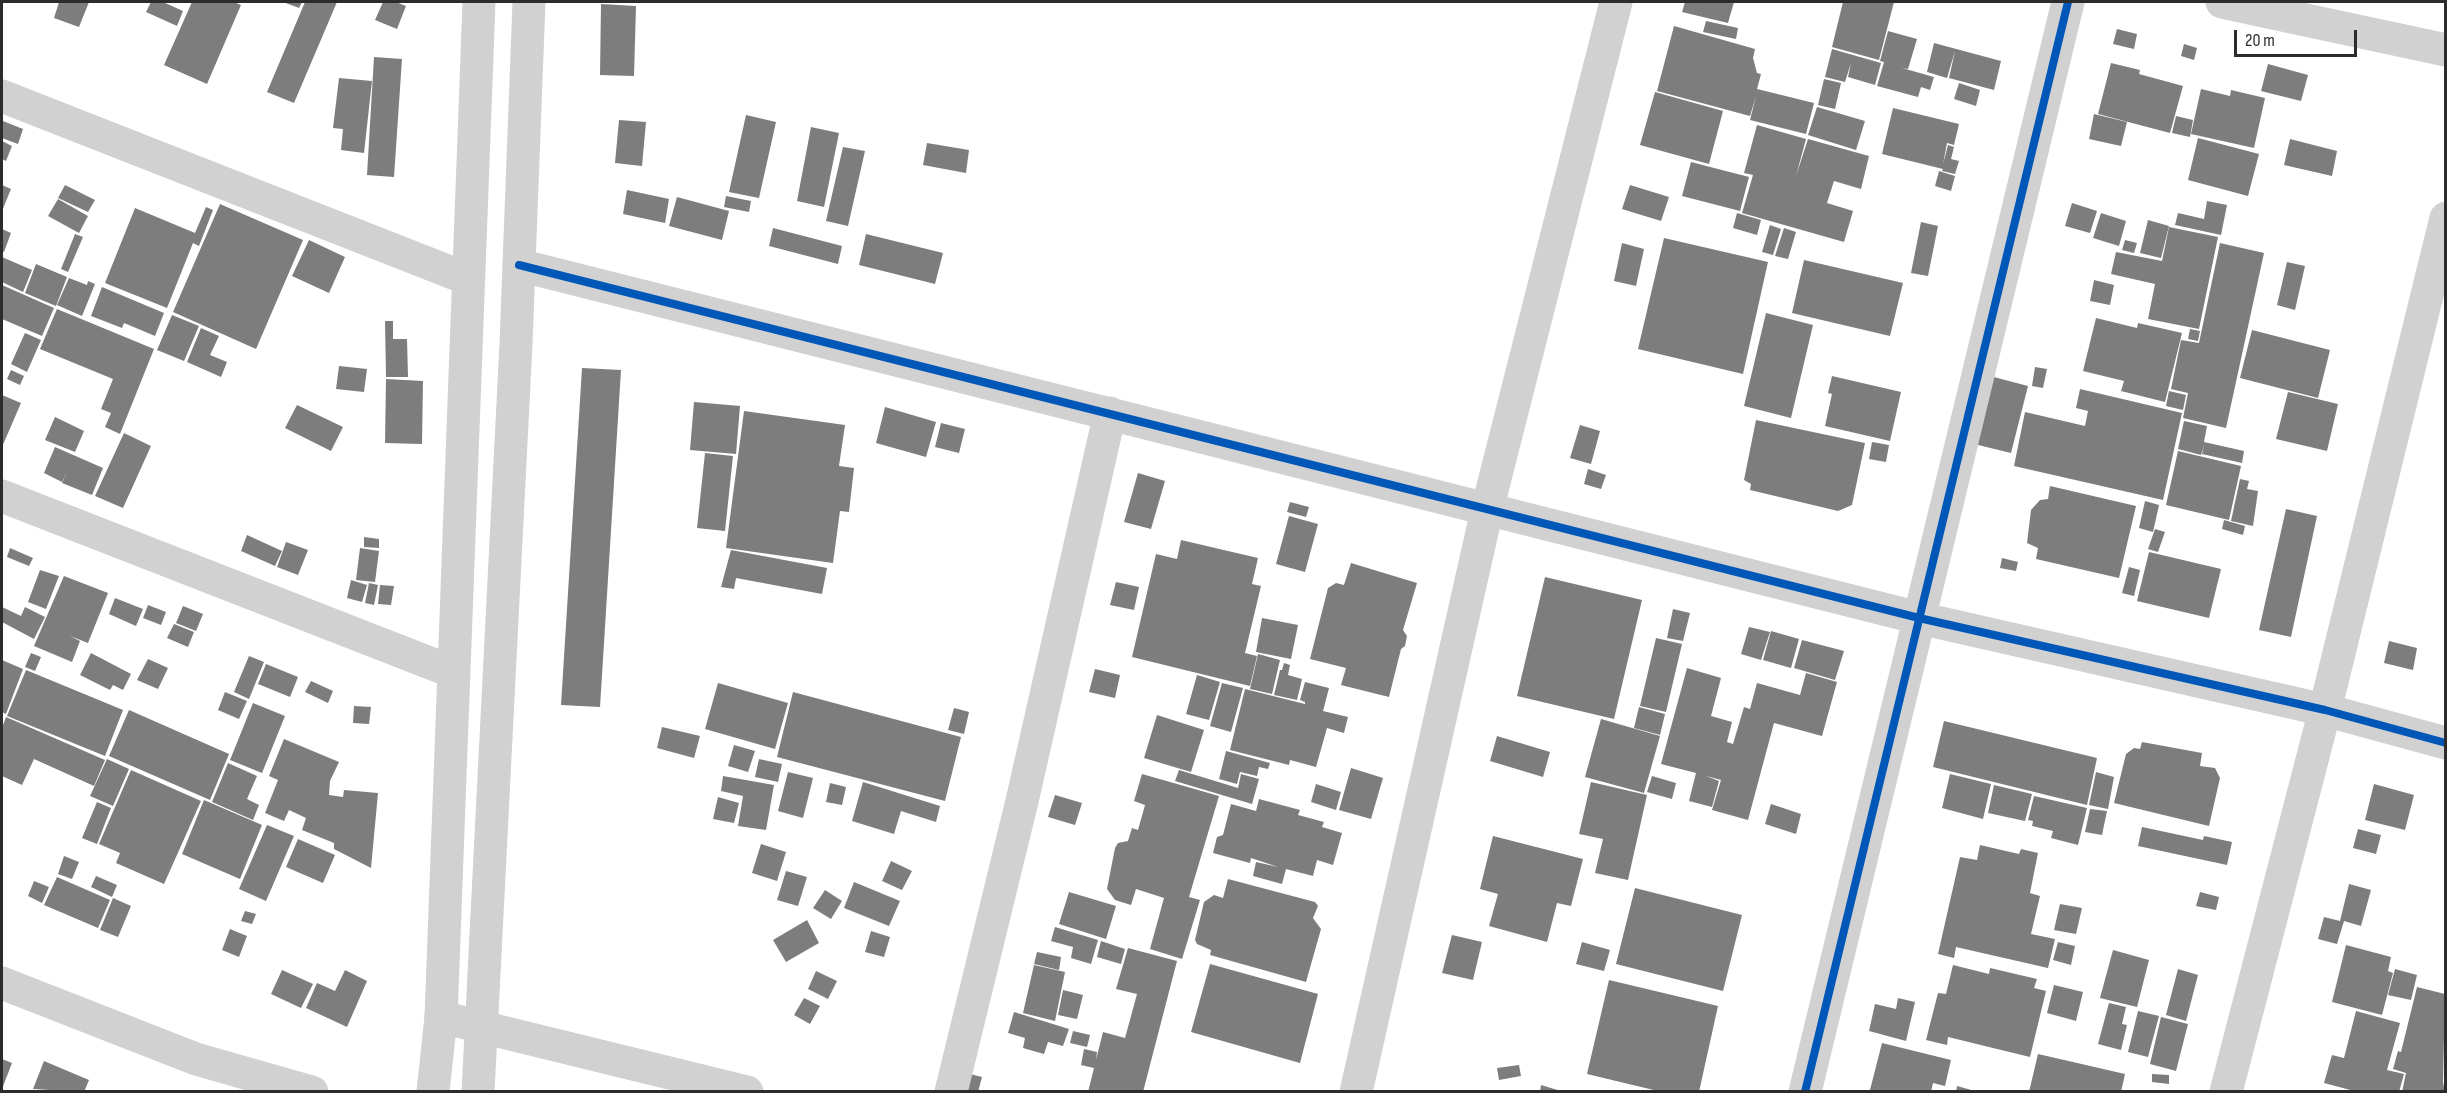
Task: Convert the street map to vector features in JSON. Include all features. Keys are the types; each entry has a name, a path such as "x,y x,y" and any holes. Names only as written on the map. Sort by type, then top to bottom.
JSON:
{"street":[{"path":"433,1092 441,1017 479,2"},
{"path":"478,1092 519,265 529,2"},
{"path":"1356,1092 1487,510 1616,2"},
{"path":"1805,1092 2068,2"},
{"path":"2222,2 2445,50"},
{"path":"2,96 468,279"},
{"path":"2226,1092 2325,710 2445,218"},
{"path":"519,265 1918,618 2325,710 2445,743"},
{"path":"951,1092 1022,801 1110,413"},
{"path":"2,496 453,672"},
{"path":"2,983 196,1059 312,1092"},
{"path":"441,1017 747,1092"}],"building":[{"path":"59,2 89,2 79,27 54,18"},
{"path":"151,2 163,2 183,11 177,26 146,12"},
{"path":"192,2 234,2 241,5 207,84 164,65"},
{"path":"283,2 302,2 299,8"},
{"path":"305,2 337,2 294,103 267,92"},
{"path":"383,2 396,2 406,6 397,29 375,20"},
{"path":"1685,2 1734,2 1728,23 1682,12"},
{"path":"1843,2 1894,2 1879,60 1832,47"},
{"path":"601,4 636,6 634,76 600,75"},
{"path":"1706,21 1738,28 1736,39 1703,32"},
{"path":"1674,26 1755,49 1753,58 1757,73 1761,74 1757,89 1814,103 1806,134 1750,120 1756,96 1750,116 1657,91"},
{"path":"2117,29 2137,34 2134,49 2113,44"},
{"path":"1888,31 1917,39 1908,69 1902,68 1934,77 1930,90 1921,87 1918,97 1877,86 1884,62 1880,61"},
{"path":"1934,43 2001,61 1994,90 1949,78 1955,51 1947,78 1927,72"},
{"path":"2184,44 2197,48 2194,60 2181,56"},
{"path":"1832,49 1881,63 1875,85 1848,77 1851,63 1845,82 1825,77"},
{"path":"374,57 402,59 394,177 367,175"},
{"path":"2111,63 2140,70 2139,74 2183,86 2170,133 2098,114"},
{"path":"2268,64 2308,75 2301,101 2261,91"},
{"path":"339,78 372,81 364,153 341,150 343,129 333,128"},
{"path":"1824,79 1841,83 1835,109 1818,105"},
{"path":"1959,83 1980,90 1976,106 1954,99"},
{"path":"2201,89 2230,96 2231,90 2265,98 2254,148 2191,134"},
{"path":"1655,92 1723,111 1709,164 1640,145"},
{"path":"1817,107 1865,121 1856,150 1808,135"},
{"path":"1893,108 1959,124 1954,145 1947,143 1943,164 1948,145 1954,147 1951,159 1959,161 1955,174 1882,154"},
{"path":"2094,114 2127,122 2121,146 2089,139"},
{"path":"746,115 776,122 759,198 729,192"},
{"path":"2176,116 2193,120 2190,137 2172,133"},
{"path":"619,120 646,122 642,166 615,163"},
{"path":"3,121 23,129 18,144 2,138"},
{"path":"1757,125 1806,139 1796,176 1808,139 1869,156 1861,189 1834,181 1827,203 1853,211 1844,242 1742,213 1753,175 1744,173"},
{"path":"811,127 839,133 824,207 797,201"},
{"path":"2198,138 2259,154 2248,196 2188,180"},
{"path":"2290,139 2337,151 2332,176 2284,165"},
{"path":"2,141 12,146 6,161 2,159"},
{"path":"927,143 969,150 966,173 923,165"},
{"path":"843,147 865,151 848,226 826,221"},
{"path":"1691,162 1749,177 1740,211 1682,196"},
{"path":"1939,171 1955,176 1951,191 1935,186"},
{"path":"2,185 11,189 2,211"},
{"path":"65,185 95,200 88,212 58,198"},
{"path":"1630,185 1669,197 1661,221 1622,209"},
{"path":"627,190 669,199 665,223 623,214"},
{"path":"726,196 751,201 749,212 724,207"},
{"path":"677,197 729,211 722,240 669,226"},
{"path":"58,199 88,216 79,233 48,216"},
{"path":"2207,201 2227,205 2221,235 2175,225 2178,213 2204,219"},
{"path":"2072,203 2097,211 2090,233 2065,226"},
{"path":"220,204 303,240 256,349 173,312"},
{"path":"206,207 213,210 199,246 193,243 167,308 105,283 135,208 195,233"},
{"path":"1737,213 1761,220 1757,235 1733,228"},
{"path":"2101,213 2126,221 2119,246 2093,238"},
{"path":"2148,220 2169,226 2161,258 2140,253"},
{"path":"1921,222 1938,226 1928,276 1911,273"},
{"path":"1770,225 1781,229 1773,255 1762,252"},
{"path":"2169,227 2218,237 2199,329 2148,319 2155,284 2111,274 2116,252 2162,261"},
{"path":"773,228 842,246 838,264 769,246"},
{"path":"1784,228 1796,232 1788,259 1775,256"},
{"path":"2,229 11,233 4,252 2,251"},
{"path":"75,234 83,237 68,272 61,269"},
{"path":"866,234 943,253 935,284 859,265"},
{"path":"1664,238 1768,262 1743,374 1638,349"},
{"path":"309,240 345,257 329,293 292,276"},
{"path":"2125,240 2137,243 2134,253 2122,250"},
{"path":"1622,243 1644,249 1636,286 1614,281"},
{"path":"2220,243 2264,253 2226,428 2183,418 2188,393 2171,389 2181,340 2199,343"},
{"path":"2,257 32,270 23,292 2,282"},
{"path":"1804,260 1903,283 1890,336 1792,313"},
{"path":"2287,262 2305,266 2295,310 2277,305"},
{"path":"36,264 67,277 56,306 25,293"},
{"path":"69,278 87,285 88,281 95,284 82,316 57,305"},
{"path":"2094,280 2114,285 2110,305 2090,301"},
{"path":"2,285 54,308 42,336 2,319"},
{"path":"102,287 164,313 155,336 124,323 122,328 91,316"},
{"path":"57,309 154,349 120,434 105,427 111,413 101,409 113,379 40,349"},
{"path":"1766,313 1813,325 1791,418 1744,406"},
{"path":"172,315 199,326 184,361 157,350"},
{"path":"2096,318 2137,328 2138,323 2182,333 2165,402 2121,391 2124,381 2083,371"},
{"path":"385,321 393,321 393,339 407,339 408,377 386,377"},
{"path":"201,328 219,336 210,355 227,362 221,377 187,362"},
{"path":"2190,329 2200,331 2198,341 2188,339"},
{"path":"2252,330 2330,350 2318,398 2240,378"},
{"path":"25,333 41,340 27,372 11,364"},
{"path":"339,366 367,369 364,392 336,389"},
{"path":"2035,367 2047,369 2043,388 2032,386"},
{"path":"582,368 621,370 600,707 561,705"},
{"path":"11,370 24,376 20,385 7,379"},
{"path":"1832,376 1901,392 1890,441 1825,426 1832,394 1828,393"},
{"path":"1990,376 2028,386 2011,453 1974,444"},
{"path":"386,379 423,381 422,444 385,443"},
{"path":"2080,389 2182,413 2163,500 2014,466 2025,412 2085,426 2088,411 2076,408"},
{"path":"2169,391 2186,395 2183,410 2166,406"},
{"path":"2288,392 2338,404 2327,451 2276,439"},
{"path":"2,395 21,403 2,447"},
{"path":"694,402 740,406 736,454 690,450"},
{"path":"297,405 343,427 331,451 285,428"},
{"path":"885,407 936,422 926,457 876,443"},
{"path":"744,411 845,425 839,466 854,468 849,512 840,511 833,563 726,548"},
{"path":"55,417 84,431 75,452 45,440"},
{"path":"1756,420 1865,443 1852,505 1838,511 1750,490 1751,484 1744,480"},
{"path":"2184,421 2207,426 2204,442 2244,451 2242,463 2202,454 2204,445 2201,455 2178,449"},
{"path":"941,423 965,429 959,453 935,447"},
{"path":"1580,425 1600,431 1591,464 1570,458"},
{"path":"124,433 151,446 123,508 95,496"},
{"path":"1872,442 1889,445 1886,462 1869,459"},
{"path":"55,447 103,468 92,495 62,483 67,472 62,482 44,473"},
{"path":"2178,451 2241,466 2229,520 2166,505"},
{"path":"705,453 733,456 725,531 697,528"},
{"path":"1588,469 1606,475 1601,489 1584,484"},
{"path":"1138,473 1165,481 1151,529 1124,522"},
{"path":"2240,479 2249,481 2247,489 2258,491 2253,526 2231,521"},
{"path":"2050,486 2136,506 2119,578 2036,559 2038,548 2027,543 2031,510 2040,500 2048,499"},
{"path":"2145,501 2159,505 2153,532 2139,528"},
{"path":"1290,502 1309,507 1306,517 1287,512"},
{"path":"2286,509 2317,516 2291,637 2259,630"},
{"path":"1289,516 1318,524 1305,572 1276,564"},
{"path":"2224,520 2245,526 2243,535 2222,529"},
{"path":"2155,529 2165,532 2158,552 2148,549"},
{"path":"247,535 282,551 275,566 241,551"},
{"path":"364,537 379,539 379,548 364,547"},
{"path":"1181,540 1258,558 1252,584 1261,586 1245,653 1257,656 1250,686 1132,657 1156,554 1177,559"},
{"path":"286,542 308,550 298,575 277,567"},
{"path":"10,548 33,558 29,566 7,557"},
{"path":"360,548 379,551 375,582 356,580"},
{"path":"731,550 827,568 822,594 736,578 734,589 721,587"},
{"path":"2149,552 2221,569 2209,618 2137,601"},
{"path":"2002,558 2018,562 2016,571 2000,568"},
{"path":"1351,563 1417,583 1403,630 1407,636 1405,646 1401,649 1389,697 1341,685 1346,668 1310,659 1328,588 1336,583 1344,585"},
{"path":"2129,567 2140,570 2134,596 2122,593"},
{"path":"40,570 59,576 46,609 28,602"},
{"path":"64,576 108,593 88,643 70,636 80,641 72,662 34,646"},
{"path":"1545,577 1642,600 1614,719 1517,696"},
{"path":"351,580 367,585 362,602 347,598"},
{"path":"1116,582 1139,587 1134,610 1110,605"},
{"path":"369,583 378,585 374,605 365,603"},
{"path":"380,585 394,586 391,605 378,604"},
{"path":"115,598 143,609 136,626 109,614"},
{"path":"148,605 166,612 161,625 143,618"},
{"path":"183,606 203,614 196,631 176,623"},
{"path":"2,607 21,616 25,607 45,617 34,639 2,622"},
{"path":"1673,609 1690,613 1683,641 1667,638"},
{"path":"1262,618 1298,625 1291,659 1256,652"},
{"path":"174,624 194,632 188,647 167,638"},
{"path":"1749,627 1770,632 1761,660 1741,654"},
{"path":"1771,631 1799,639 1791,668 1763,660"},
{"path":"1656,638 1682,644 1666,712 1640,706"},
{"path":"1802,640 1844,651 1835,680 1794,668"},
{"path":"2389,641 2417,648 2413,670 2384,663"},
{"path":"31,653 41,657 35,671 25,667"},
{"path":"91,653 131,674 123,690 113,685 110,690 80,675"},
{"path":"1258,654 1280,660 1272,694 1250,689"},
{"path":"249,656 264,662 249,699 234,692"},
{"path":"148,659 168,668 158,689 137,680"},
{"path":"2,660 23,669 6,714 2,712"},
{"path":"1284,663 1290,665 1288,675 1302,679 1297,700 1274,695"},
{"path":"266,664 298,677 290,697 258,684"},
{"path":"1687,668 1721,678 1711,716 1732,722 1727,742 1733,744 1744,707 1750,709 1757,683 1800,695 1806,673 1837,682 1822,736 1774,723 1748,820 1712,810 1721,780 1706,776 1719,781 1712,807 1689,801 1696,773 1661,764"},
{"path":"1095,669 1120,675 1115,698 1089,692"},
{"path":"26,670 123,710 105,756 7,716"},
{"path":"1197,675 1220,682 1209,720 1186,714"},
{"path":"311,681 333,691 328,703 305,692"},
{"path":"1305,682 1329,688 1323,711 1348,717 1344,733 1327,728 1316,767 1290,760 1289,765 1230,750 1245,689 1305,704 1300,700"},
{"path":"718,683 788,703 775,749 705,729"},
{"path":"1222,683 1243,688 1231,732 1210,726"},
{"path":"225,692 247,701 239,719 218,710"},
{"path":"793,692 961,737 945,801 777,757"},
{"path":"253,703 285,716 262,773 230,760"},
{"path":"354,706 371,707 369,724 353,723"},
{"path":"1639,707 1665,714 1660,735 1634,728"},
{"path":"954,708 969,712 964,734 948,730"},
{"path":"129,710 229,754 210,800 109,756"},
{"path":"1157,715 1204,730 1191,772 1144,758"},
{"path":"6,717 105,760 94,786 34,759 22,785 2,776 2,728"},
{"path":"1601,719 1660,736 1644,793 1585,777"},
{"path":"1944,721 2097,758 2087,805 1933,767"},
{"path":"662,727 700,736 694,758 657,748"},
{"path":"1497,736 1550,752 1543,777 1490,761"},
{"path":"284,739 339,762 330,781 329,795 343,797 344,790 378,793 371,868 334,849 334,843 302,830 306,818 289,810 284,821 265,813 278,780 269,776"},
{"path":"2142,742 2202,753 2200,766 2215,768 2220,778 2209,826 2114,803 2126,754 2134,748 2140,749"},
{"path":"734,745 755,751 748,772 728,766"},
{"path":"1226,751 1270,763 1268,769 1259,767 1257,776 1240,772 1237,784 1219,779"},
{"path":"107,759 129,769 113,806 90,796"},
{"path":"759,759 782,764 778,782 755,777"},
{"path":"228,763 257,776 247,799 259,805 253,820 212,802"},
{"path":"1351,768 1383,778 1371,819 1339,810"},
{"path":"131,770 201,801 164,884 116,863 120,853 99,844"},
{"path":"1179,770 1238,788 1241,774 1259,779 1252,804 1175,781"},
{"path":"788,772 813,778 803,818 778,811"},
{"path":"2096,772 2114,777 2108,809 2089,805"},
{"path":"1142,774 1219,796 1189,897 1200,900 1182,959 1150,949 1164,898 1136,889 1131,905 1115,900 1107,889 1115,848 1118,843 1128,841 1132,828 1138,830 1145,805 1134,801"},
{"path":"1950,774 1991,784 1983,819 1942,808"},
{"path":"723,776 774,785 766,830 738,826 743,796 721,791"},
{"path":"1652,776 1676,783 1672,799 1647,792"},
{"path":"863,782 940,806 936,822 901,811 894,834 852,821"},
{"path":"1591,782 1647,795 1628,880 1595,873 1603,839 1579,834"},
{"path":"830,783 846,787 842,805 826,802"},
{"path":"1316,784 1341,792 1336,810 1311,802"},
{"path":"2374,784 2414,795 2405,830 2365,820"},
{"path":"1994,785 2032,794 2025,821 1988,813"},
{"path":"1055,795 1082,803 1075,825 1048,817"},
{"path":"2034,796 2087,808 2078,845 2051,838 2053,831 2032,826 2033,821 2028,820"},
{"path":"718,797 739,803 734,823 713,819"},
{"path":"1259,799 1300,810 1298,815 1324,822 1322,827 1342,833 1333,865 1317,860 1313,876 1286,869 1282,884 1253,876 1256,862 1278,867 1251,858 1250,863 1213,853 1217,837 1223,835 1231,804 1256,811"},
{"path":"204,800 262,825 240,879 182,854"},
{"path":"97,802 111,808 97,844 82,838"},
{"path":"1771,804 1801,814 1796,834 1765,824"},
{"path":"2090,809 2107,811 2102,835 2085,832"},
{"path":"267,825 294,836 266,901 239,889"},
{"path":"2142,827 2203,840 2204,836 2232,842 2227,865 2138,846"},
{"path":"2358,829 2381,835 2376,854 2353,848"},
{"path":"1493,836 1583,859 1571,906 1557,903 1547,942 1489,926 1498,894 1480,889"},
{"path":"298,839 335,855 323,883 286,867"},
{"path":"761,844 786,852 777,881 752,873"},
{"path":"1980,845 2019,854 2021,849 2038,853 2030,893 2040,896 2031,934 2055,939 2048,968 1956,947 1954,958 1938,954 1960,857 1977,860"},
{"path":"64,856 79,862 72,879 58,874"},
{"path":"891,861 912,871 902,890 882,881"},
{"path":"786,871 807,877 798,906 777,900"},
{"path":"96,876 117,885 112,897 91,887"},
{"path":"57,877 110,900 98,928 44,905"},
{"path":"1228,879 1315,902 1318,906 1313,918 1321,929 1306,982 1210,955 1211,950 1197,944 1195,940 1204,902 1214,895 1223,898"},
{"path":"34,881 49,887 42,903 28,896"},
{"path":"854,882 900,901 889,926 844,908"},
{"path":"2349,884 2371,890 2361,926 2344,921 2337,944 2318,939 2324,917 2340,921"},
{"path":"1635,888 1742,915 1723,991 1616,964"},
{"path":"825,890 842,901 831,919 813,908"},
{"path":"1069,892 1116,906 1106,939 1059,924"},
{"path":"2200,892 2219,897 2216,910 2196,906"},
{"path":"113,898 131,906 118,937 100,930"},
{"path":"2060,904 2082,908 2076,934 2054,930"},
{"path":"245,911 256,914 252,924 241,921"},
{"path":"807,920 819,943 786,962 773,940"},
{"path":"1055,927 1098,940 1091,964 1071,958 1073,947 1051,941"},
{"path":"230,929 247,936 239,957 222,950"},
{"path":"871,931 890,937 884,957 865,952"},
{"path":"1452,935 1482,942 1473,980 1442,973"},
{"path":"1101,941 1125,949 1121,964 1097,957"},
{"path":"1582,942 1610,950 1604,971 1576,964"},
{"path":"2058,942 2075,946 2071,965 2053,960"},
{"path":"2346,945 2391,957 2388,971 2393,973 2382,1015 2332,1002"},
{"path":"1128,948 1177,961 1143,1092 1088,1092 1094,1068 1081,1065 1084,1049 1097,1052 1096,1060 1103,1032 1125,1038 1137,994 1116,989"},
{"path":"2113,950 2149,960 2137,1007 2100,998"},
{"path":"1037,952 1061,957 1059,970 1034,964"},
{"path":"1210,964 1318,994 1300,1063 1191,1032"},
{"path":"1034,965 1065,972 1055,1021 1023,1013"},
{"path":"1953,965 1989,974 1990,968 2037,979 2034,988 2046,991 2030,1057 1948,1037 1947,1045 1926,1040 1938,993 1946,994"},
{"path":"2178,969 2198,975 2186,1021 2166,1015"},
{"path":"2395,969 2417,975 2411,1000 2388,995"},
{"path":"282,970 313,984 301,1008 271,994"},
{"path":"345,970 367,981 347,1027 306,1008 317,983 335,991"},
{"path":"816,971 837,981 828,999 808,989"},
{"path":"1609,980 1718,1006 1699,1092 1662,1092 1587,1074"},
{"path":"2054,985 2083,992 2076,1021 2047,1013"},
{"path":"2417,987 2445,994 2443,1082 2445,1092 2402,1092 2406,1073 2393,1069 2398,1051 2401,1052"},
{"path":"1063,990 1083,995 1077,1019 1058,1015"},
{"path":"804,998 820,1006 810,1024 794,1015"},
{"path":"1898,998 1915,1002 1906,1041 1869,1031 1875,1004 1896,1009"},
{"path":"2109,1003 2126,1007 2122,1024 2127,1025 2121,1050 2098,1044"},
{"path":"2138,1011 2159,1016 2148,1057 2128,1052"},
{"path":"2356,1011 2400,1023 2387,1070 2404,1074 2399,1092 2358,1092 2324,1083 2332,1055 2344,1058"},
{"path":"1014,1012 1069,1029 1063,1046 1048,1042 1044,1054 1023,1048 1025,1038 1008,1033"},
{"path":"2161,1017 2188,1024 2176,1071 2150,1064"},
{"path":"1073,1031 1090,1035 1087,1047 1070,1043"},
{"path":"1882,1043 1951,1060 1945,1086 1933,1083 1931,1092 1870,1090"},
{"path":"2038,1054 2125,1074 2121,1092 2029,1092"},
{"path":"2,1059 12,1063 2,1089"},
{"path":"44,1061 89,1080 84,1092 33,1089"},
{"path":"1519,1065 1521,1076 1499,1080 1497,1068"},
{"path":"962,1072 982,1077 978,1092 958,1092"},
{"path":"2152,1074 2169,1075 2169,1084 2152,1082"},
{"path":"1541,1085 1561,1091 1561,1092 1540,1092"},
{"path":"1957,1086 1975,1091 1975,1092 1956,1092"}],"cycle path":[{"path":"1805,1092 2068,2"},
{"path":"519,265 1919,618 2325,710 2446,743"}]}
